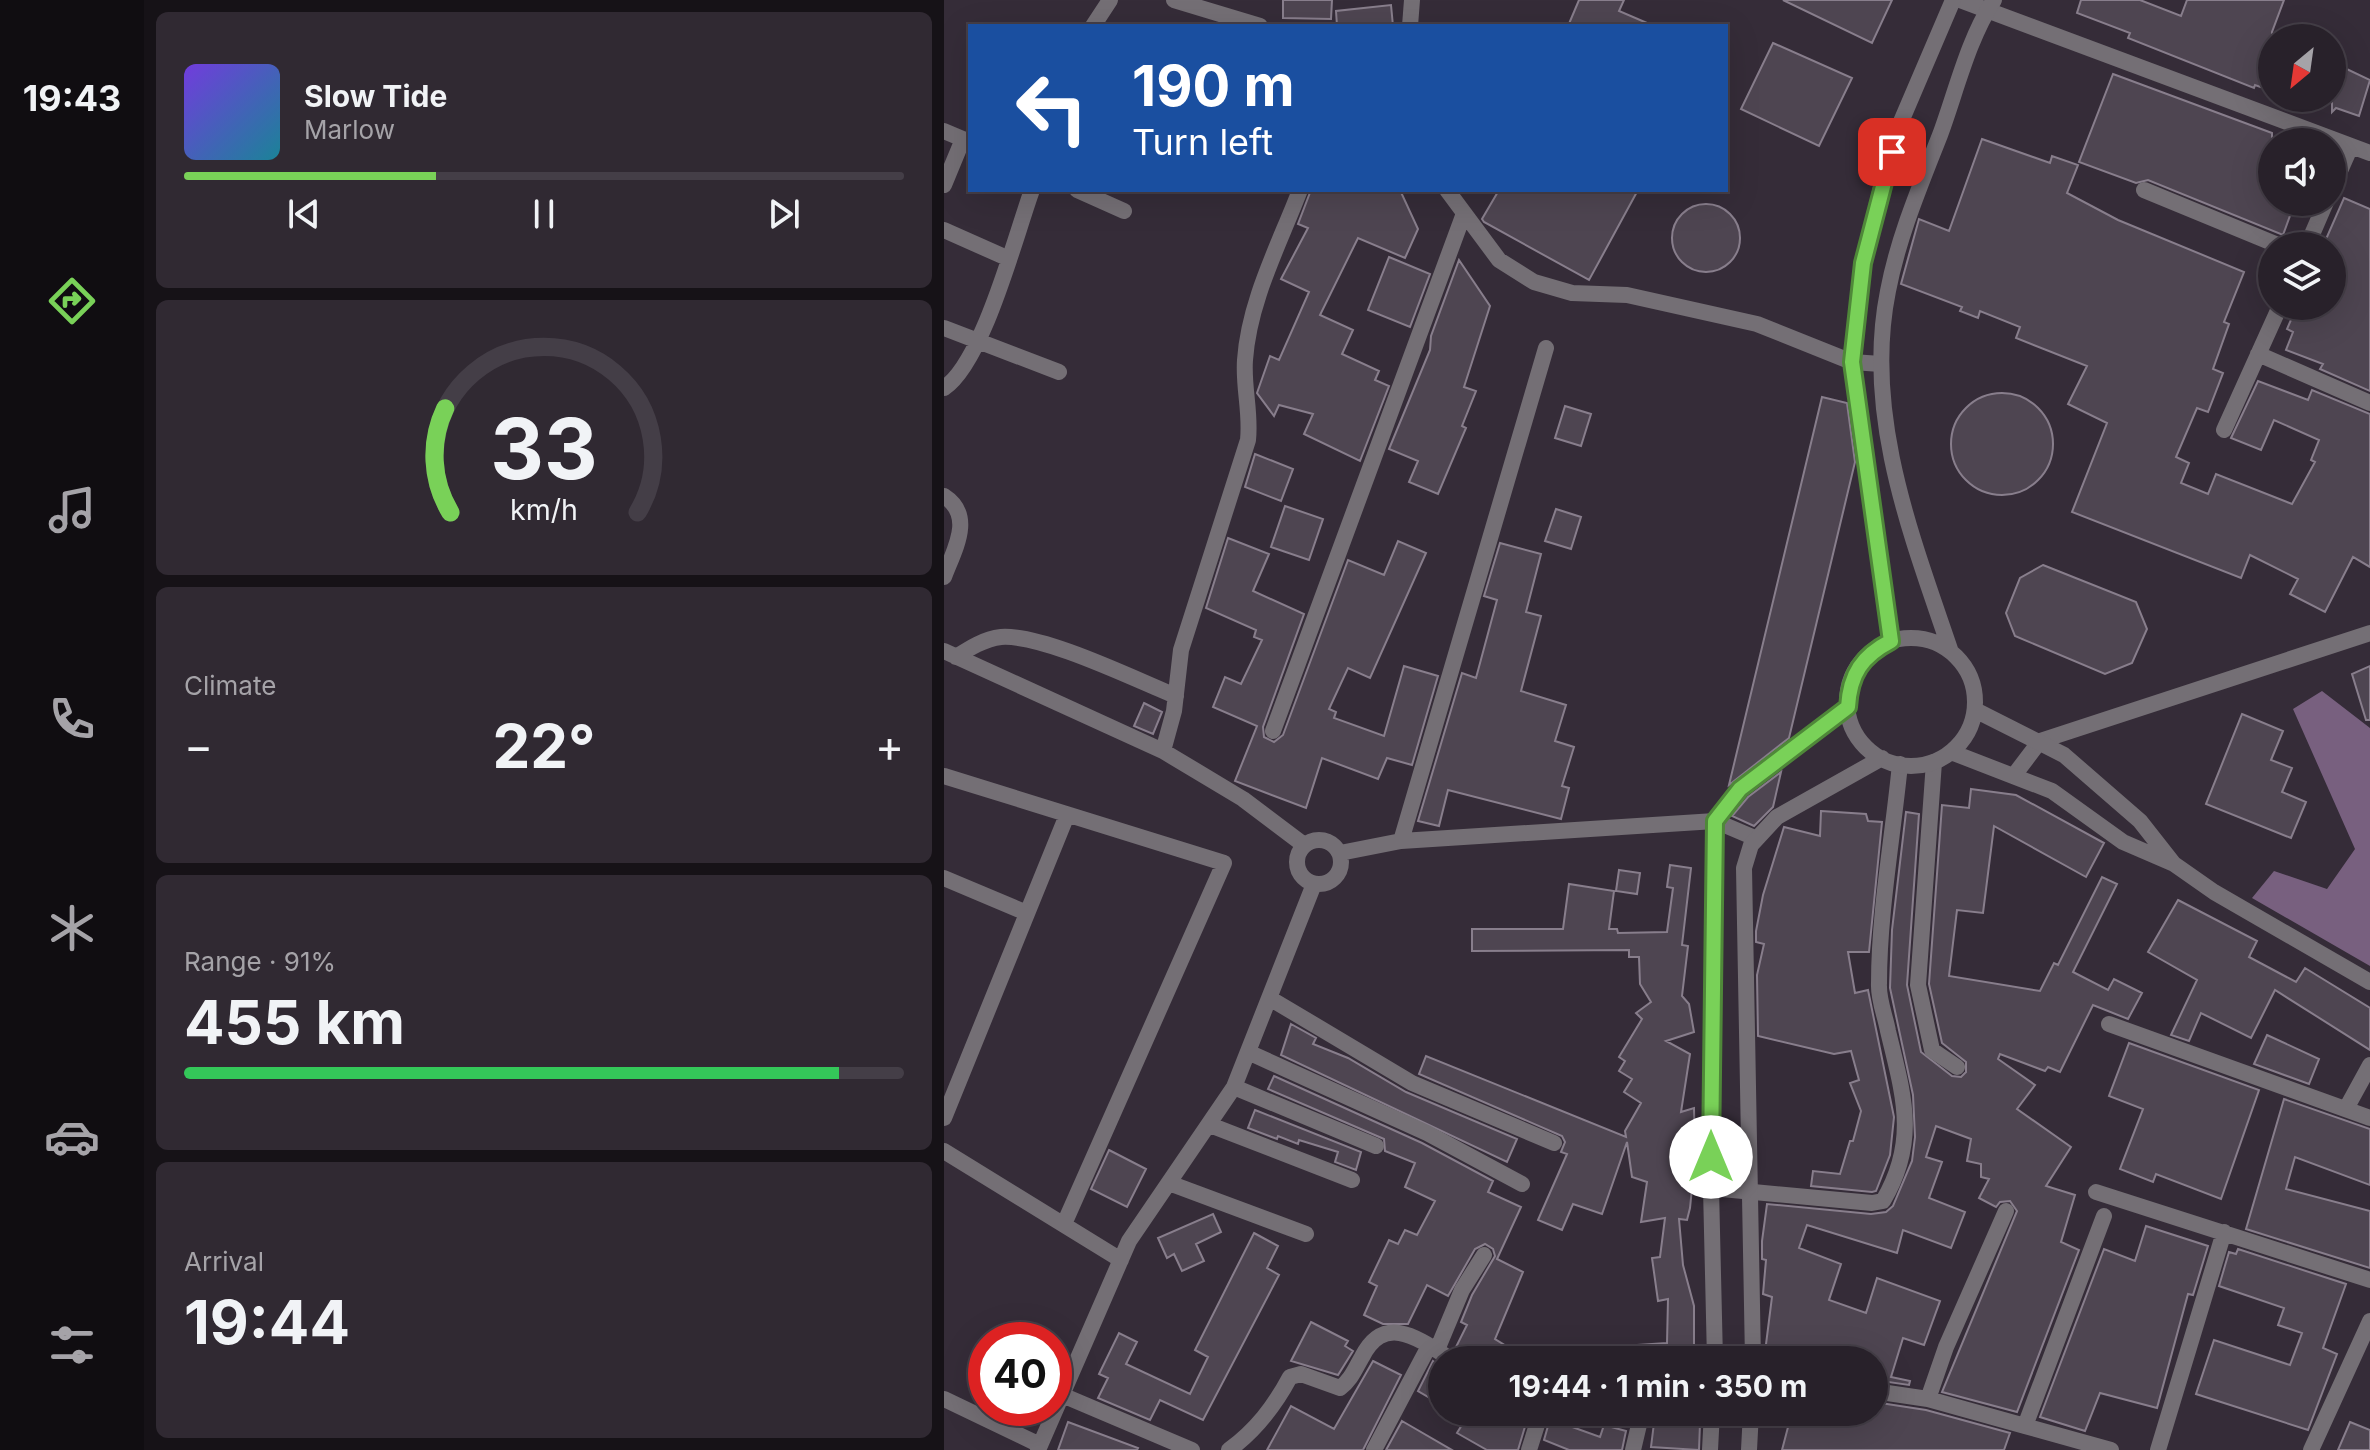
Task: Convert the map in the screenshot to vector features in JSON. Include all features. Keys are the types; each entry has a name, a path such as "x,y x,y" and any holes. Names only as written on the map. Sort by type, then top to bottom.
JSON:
{"street":[{"path":"1094,24 1110,0"},
{"path":"1174,0 1253,24"},
{"path":"1410,24 1412,0"},
{"path":"1891,641 1852,362 1863,263 1883,179 1900,124 1953,0"},
{"path":"1960,0 1991,5 2370,153"},
{"path":"1951,652 1933,641 1912,638 1891,641 1872,651 1858,666 1849,686 1848,707 1858,737 1882,758 1900,764 1934,762 1951,752 1971,726 1975,710 1971,678 1951,652 1900,504 1881,364 1888,289 1910,214 1991,5"},
{"path":"944,131 967,141 944,185"},
{"path":"2346,157 2351,146"},
{"path":"2144,190 2258,237"},
{"path":"944,388 958,374 978,341 1031,192"},
{"path":"1081,192 1124,211"},
{"path":"1163,751 1176,696 1181,650 1248,440 1251,415 1245,363 1252,320 1299,192"},
{"path":"1448,192 1463,216 1499,260 1534,282 1572,293 1627,295 1757,324 1852,362 1881,364"},
{"path":"1273,731 1463,216"},
{"path":"944,230 1007,258"},
{"path":"2224,430 2274,320"},
{"path":"944,328 1059,372"},
{"path":"1401,841 1546,348"},
{"path":"2258,354 2370,403"},
{"path":"944,496 958,509 962,523 944,577"},
{"path":"2015,774 2040,741 2370,633"},
{"path":"950,654 1001,637 1028,640 1176,696"},
{"path":"950,654 1163,751 1243,799 1304,845"},
{"path":"1715,1346 1711,1188 1715,821 1740,789 1848,707"},
{"path":"1975,710 2040,741 2086,772 2140,821 2174,864"},
{"path":"1951,752 2015,774 2052,791 2123,842 2174,864 2214,892 2370,982"},
{"path":"1753,1346 1741,889 1744,868 1755,838 1777,817 1882,758"},
{"path":"1934,762 1918,985 1932,1050 1957,1067"},
{"path":"1711,1188 1872,1203 1883,1201 1897,1171 1907,1116 1905,1095 1878,984 1900,764"},
{"path":"944,776 1224,863 1064,1224"},
{"path":"944,1118 1067,815"},
{"path":"1340,853 1401,841 1715,821 1755,838"},
{"path":"1324,840 1340,853 1341,867 1334,879 1314,884 1298,871 1297,857 1304,845 1324,840"},
{"path":"944,878 1027,913"},
{"path":"1072,1372 1129,1241 1234,1087 1314,884"},
{"path":"1271,999 1412,1083 1554,1143"},
{"path":"2109,1024 2347,1107 2370,1118"},
{"path":"1248,1052 1427,1133 1522,1184"},
{"path":"2347,1107 2370,1065"},
{"path":"1234,1087 1376,1146"},
{"path":"1210,1125 1352,1180"},
{"path":"944,1151 1121,1260"},
{"path":"1169,1183 1306,1234"},
{"path":"2096,1192 2370,1280"},
{"path":"1928,1399 1946,1347 2006,1211"},
{"path":"2025,1426 2104,1216"},
{"path":"2158,1450 2224,1232"},
{"path":"1434,1346 1462,1290 1484,1255"},
{"path":"2311,1450 2370,1321"},
{"path":"1229,1450 1249,1435 1274,1407 1290,1377 1301,1374 1340,1388 1349,1382 1371,1339 1383,1332 1395,1330 1429,1346"},
{"path":"1374,1450 1387,1420 1428,1356"},
{"path":"1888,1393 1928,1399 2111,1450"},
{"path":"944,1399 1039,1448 1049,1426"},
{"path":"1072,1400 1154,1443 1192,1450"},
{"path":"1529,1450 1537,1426"},
{"path":"1633,1450 1639,1426"},
{"path":"1710,1450 1711,1426"},
{"path":"1749,1450 1750,1426"}],"shaded area":[{"path":"2322,691 2370,728 2370,966 2252,898 2274,871 2327,889 2355,849 2293,709"}],"building":[{"path":"1283,0 1332,0 1331,19 1283,18"},
{"path":"1579,0 1624,0 1619,11 1649,24 1569,24"},
{"path":"1783,0 1892,0 1872,43"},
{"path":"2081,0 2140,0 2181,16 2187,0 2284,0 2275,24 2258,24 2258,86 2254,88 2128,38 2130,33 2077,13"},
{"path":"1391,5 1393,24 1337,24 1336,11"},
{"path":"1773,43 1852,78 1819,146 1741,109"},
{"path":"2346,69 2370,80 2359,116 2346,111"},
{"path":"2113,74 2259,128 2258,216 2290,216 2284,232 2276,232 2148,180 2136,183 2079,162"},
{"path":"1982,139 2050,163 2052,156 2078,165 2067,193 2118,220 2244,272 2224,322 2229,324 2213,369 2223,373 2208,412 2197,408 2176,457 2189,463 2181,483 2208,494 2216,474 2292,504 2315,462 2311,460 2319,440 2274,420 2261,450 2231,438 2258,381 2308,400 2312,390 2370,414 2370,567 2353,557 2325,612 2290,594 2298,579 2250,555 2241,578 2072,512 2107,423 2068,404 2087,366 2016,338 2020,327 1980,311 1978,318 1960,311 1962,307 1901,284 1919,219 1949,231"},
{"path":"1310,192 1401,192 1418,229 1405,258 1358,238 1320,315 1353,330 1342,354 1379,371 1375,380 1389,386 1360,461 1304,434 1313,414 1279,405 1274,416 1257,393 1270,356 1279,360 1309,292 1281,279 1308,228 1298,224"},
{"path":"1498,192 1637,192 1589,280 1482,219"},
{"path":"2346,199 2370,209 2370,391 2320,369 2323,364 2286,350 2293,332 2287,329 2291,320 2346,320 2346,232 2329,232 2336,216 2346,216"},
{"path":"1706,204 1730,214 1740,238 1730,262 1706,272 1682,262 1672,238 1682,214"},
{"path":"1389,257 1430,274 1410,327 1368,310"},
{"path":"1459,260 1490,306 1464,387 1476,391 1462,426 1466,428 1438,494 1409,482 1418,461 1389,449 1430,350 1431,336"},
{"path":"2002,393 2021,397 2038,408 2049,425 2053,444 2049,463 2038,480 2021,491 2002,495 1983,491 1966,480 1955,463 1951,444 1955,425 1966,408 1983,397"},
{"path":"1822,397 1847,403 1855,462 1789,738 1729,785"},
{"path":"1565,406 1591,414 1581,446 1555,438"},
{"path":"1255,454 1293,469 1281,501 1245,487"},
{"path":"1285,506 1323,519 1309,560 1271,547"},
{"path":"1556,509 1581,517 1571,549 1545,541"},
{"path":"1228,538 1269,554 1253,591 1304,614 1263,727 1264,737 1274,742 1283,735 1348,560 1384,575 1398,541 1426,553 1370,678 1348,668 1329,709 1336,712 1334,718 1384,736 1404,666 1438,676 1412,765 1387,758 1378,779 1322,758 1306,808 1235,781 1257,726 1213,707 1225,677 1241,684 1262,640 1254,637 1256,630 1206,608"},
{"path":"1500,543 1541,554 1526,612 1541,616 1521,691 1566,705 1555,741 1574,747 1562,786 1569,788 1561,819 1448,790 1439,826 1418,821 1462,673 1476,678 1497,600 1484,596"},
{"path":"2043,565 2136,602 2147,629 2132,663 2105,674 2015,636 2006,613 2020,578"},
{"path":"2370,666 2370,720 2366,720 2352,674"},
{"path":"1144,703 1162,712 1153,734 1134,726"},
{"path":"2242,714 2283,731 2271,760 2292,768 2282,792 2306,802 2291,838 2206,804"},
{"path":"1781,772 1773,807 1754,826 1732,816 1748,797"},
{"path":"1971,789 2016,795 2104,843 2086,877 1994,826 1983,913 1957,910 1949,976 2040,991 2054,963 2058,965 2102,877 2117,884 2073,972 2108,990 2114,979 2142,993 2128,1019 2093,1005 2060,1072 2048,1067 2045,1071 2000,1054 1998,1059 2035,1085 2017,1109 2071,1147 2046,1186 2075,1195 2061,1242 2079,1250 2017,1412 1942,1392 2017,1211 2010,1201 2000,1202 1996,1207 1979,1198 1989,1179 1981,1177 1981,1164 1967,1161 1971,1139 1936,1126 1926,1157 1942,1162 1929,1198 1965,1212 1951,1248 1903,1230 1897,1253 1807,1225 1799,1248 1841,1264 1829,1300 1866,1313 1877,1278 1940,1301 1924,1345 1903,1338 1891,1377 1910,1381 1909,1385 1888,1382 1888,1346 1766,1346 1772,1297 1763,1294 1766,1260 1762,1259 1762,1241 1767,1204 1871,1214 1886,1212 1893,1206 1912,1161 1915,1137 1913,1095 1890,988 1892,930 1906,812 1919,814 1907,985 1921,1052 1952,1076 1961,1077 1966,1072 1966,1062 1942,1043 1929,984 1942,805 1969,808"},
{"path":"1821,811 1866,814 1868,821 1882,822 1869,952 1848,952 1855,993 1868,990 1894,1117 1890,1155 1876,1191 1872,1192 1811,1186 1813,1171 1840,1174 1850,1141 1853,1141 1861,1111 1850,1083 1859,1080 1851,1051 1834,1054 1758,1036 1757,975 1764,944 1756,942 1756,931 1763,895 1784,827 1820,836"},
{"path":"1670,865 1691,868 1682,945 1688,946 1682,996 1689,1004 1694,1032 1666,1041 1690,1054 1681,1112 1694,1108 1695,1158 1687,1220 1679,1219 1683,1265 1694,1306 1694,1346 1623,1346 1667,1343 1668,1299 1658,1301 1652,1258 1660,1257 1665,1218 1641,1222 1647,1182 1632,1177 1627,1142 1602,1214 1573,1204 1562,1230 1538,1220 1567,1154 1561,1152 1565,1142 1562,1136 1419,1074 1426,1056 1626,1137 1625,1131 1641,1103 1624,1092 1632,1079 1619,1071 1625,1061 1619,1057 1642,1019 1636,1013 1651,1002 1640,984 1639,957 1629,957 1629,950 1472,951 1472,929 1563,929 1569,884 1614,891 1609,929 1617,929 1618,933 1667,932 1673,888 1667,887"},
{"path":"1619,870 1640,873 1637,894 1616,891"},
{"path":"2178,900 2257,941 2249,957 2296,982 2305,968 2370,1008 2370,1050 2275,990 2251,1038 2201,1013 2189,1041 2171,1035 2197,980 2148,952"},
{"path":"1291,1024 1316,1038 1313,1044 1348,1058 1406,1092 1517,1139 1507,1162 1281,1055"},
{"path":"2267,1035 2319,1059 2309,1084 2254,1064"},
{"path":"2129,1043 2259,1090 2221,1199 2156,1174 2153,1182 2120,1169 2143,1109 2109,1096"},
{"path":"1274,1076 1422,1143 1493,1181 1488,1192 1521,1207 1497,1259 1523,1272 1495,1339 1506,1346 1456,1346 1467,1325 1461,1322 1472,1295 1495,1256 1493,1249 1485,1244 1475,1249 1448,1296 1427,1285 1408,1324 1383,1324 1364,1315 1377,1286 1369,1282 1389,1240 1398,1244 1405,1230 1417,1235 1435,1201 1405,1187 1415,1163 1385,1151 1384,1139 1268,1089"},
{"path":"2284,1099 2370,1129 2370,1185 2295,1157 2286,1189 2370,1211 2370,1268 2246,1229"},
{"path":"1255,1110 1361,1152 1356,1170 1335,1162 1338,1152 1299,1140 1298,1144 1278,1136 1277,1139 1248,1128"},
{"path":"1109,1150 1146,1169 1127,1207 1091,1189"},
{"path":"1213,1214 1221,1232 1196,1244 1204,1261 1182,1271 1174,1254 1167,1258 1158,1238"},
{"path":"2146,1226 2208,1246 2193,1295 2188,1294 2157,1408 2100,1393 2085,1431 2040,1417 2104,1249 2135,1261"},
{"path":"1254,1233 1278,1246 1267,1268 1279,1275 1203,1420 1160,1400 1150,1420 1098,1398 1108,1378 1099,1374 1119,1333 1137,1342 1126,1364 1190,1394 1208,1357 1195,1350"},
{"path":"2238,1249 2346,1284 2323,1348 2337,1354 2308,1430 2196,1394 2214,1340 2290,1365 2302,1333 2278,1325 2284,1308 2219,1286 2229,1252 2236,1254"},
{"path":"1311,1322 1348,1341 1345,1346 1353,1351 1338,1375 1291,1361"},
{"path":"1373,1361 1401,1375 1363,1450 1267,1450 1291,1406 1334,1429"},
{"path":"1428,1371 1428,1397 1418,1391"},
{"path":"1888,1404 1926,1410 2010,1433 2004,1450 1782,1450 1788,1426 1888,1426"},
{"path":"1402,1421 1452,1450 1386,1450"},
{"path":"2350,1422 2370,1430 2370,1450 2338,1450"},
{"path":"1072,1423 1138,1448 1137,1450 1058,1450 1067,1426"},
{"path":"1461,1426 1525,1426 1518,1450 1487,1450 1457,1433"},
{"path":"1548,1426 1569,1426 1600,1437 1604,1426 1626,1431 1622,1450 1569,1450 1544,1440"},
{"path":"1654,1426 1700,1426 1699,1450 1651,1447"}],"route":[{"path":"1711,1157 1712,846 1715,821 1740,789 1848,707 1849,686 1858,666 1872,651 1891,641 1852,362 1863,263 1892,152"}]}
